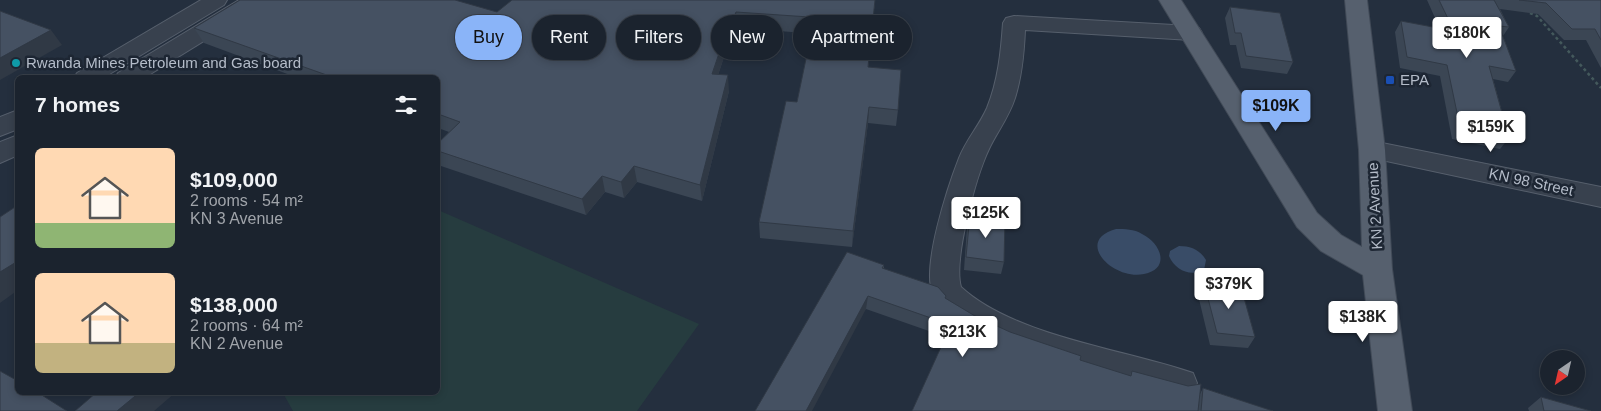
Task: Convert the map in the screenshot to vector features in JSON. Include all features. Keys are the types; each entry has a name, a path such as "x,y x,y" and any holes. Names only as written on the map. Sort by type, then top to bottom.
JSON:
{"main road":[{"path":"1170,0 1307,220 1331,243 1377,269"},
{"name":"KN 2 Avenue","path":"1356,0 1372,150 1377,269 1395,411"}],"street":[{"path":"90,75 216,0"},
{"path":"131,75 254,0"},
{"path":"1181,383 1034,339 964,308 947,293 943,278 946,256 972,156 999,108 1012,69 1012,12 1191,33"},
{"path":"0,128 15,120"},
{"path":"0,154 15,145"},
{"name":"KN 98 Street","path":"1372,150 1601,197"}],"path":[{"path":"1529,12 1537,16 1601,88"}],"green space":[{"path":"440,211 699,324 637,411 293,411 284,395 440,395"}],"water":[{"path":"1116,229 1136,231 1149,238 1158,249 1160,262 1158,267 1144,274 1132,275 1121,272 1103,259 1098,250 1098,242 1104,235"},
{"path":"1179,246 1198,251 1206,260 1204,270 1193,273 1184,271 1175,265 1169,256 1170,251"}],"building":[{"path":"240,0 455,0 497,12 512,0 875,0 873,15 793,16 736,12 735,15 711,15 711,60 717,60 712,74 728,75 700,185 634,166 621,182 602,176 582,199 440,152 440,141 460,122 440,115 440,75 327,75 194,28"},
{"path":"1439,0 1494,0 1509,27 1499,26 1516,71 1489,66 1509,138 1460,127 1447,65 1407,57 1401,21 1454,31"},
{"path":"1519,0 1601,0 1601,40 1595,29 1572,29 1546,3"},
{"path":"1230,7 1280,13 1293,62 1246,56 1241,33 1235,33"},
{"path":"0,11 51,30 0,58"},
{"path":"806,60 869,60 868,67 901,70 898,110 869,107 853,231 759,222 786,101 797,102"},
{"path":"15,207 15,263 0,272 0,217"},
{"path":"970,215 1005,219 1004,262 966,257"},
{"path":"847,252 884,265 882,268 938,287 946,296 945,298 975,316 1010,332 1081,356 1080,360 1131,376 1132,371 1188,386 1201,384 1198,411 912,411 951,325 868,296 806,411 755,411"},
{"path":"1204,283 1241,287 1255,337 1217,333"},
{"path":"0,371 15,379 15,395 42,395 67,411 0,411"},
{"path":"1203,388 1273,411 1201,411"},
{"path":"94,395 136,395 117,411 75,411"},
{"path":"1541,397 1591,411 1544,411"}],"place":[{"name":"Rwanda Mines Petroleum and Gas board","path":"16,63"},
{"name":"EPA","path":"1390,80"}]}
